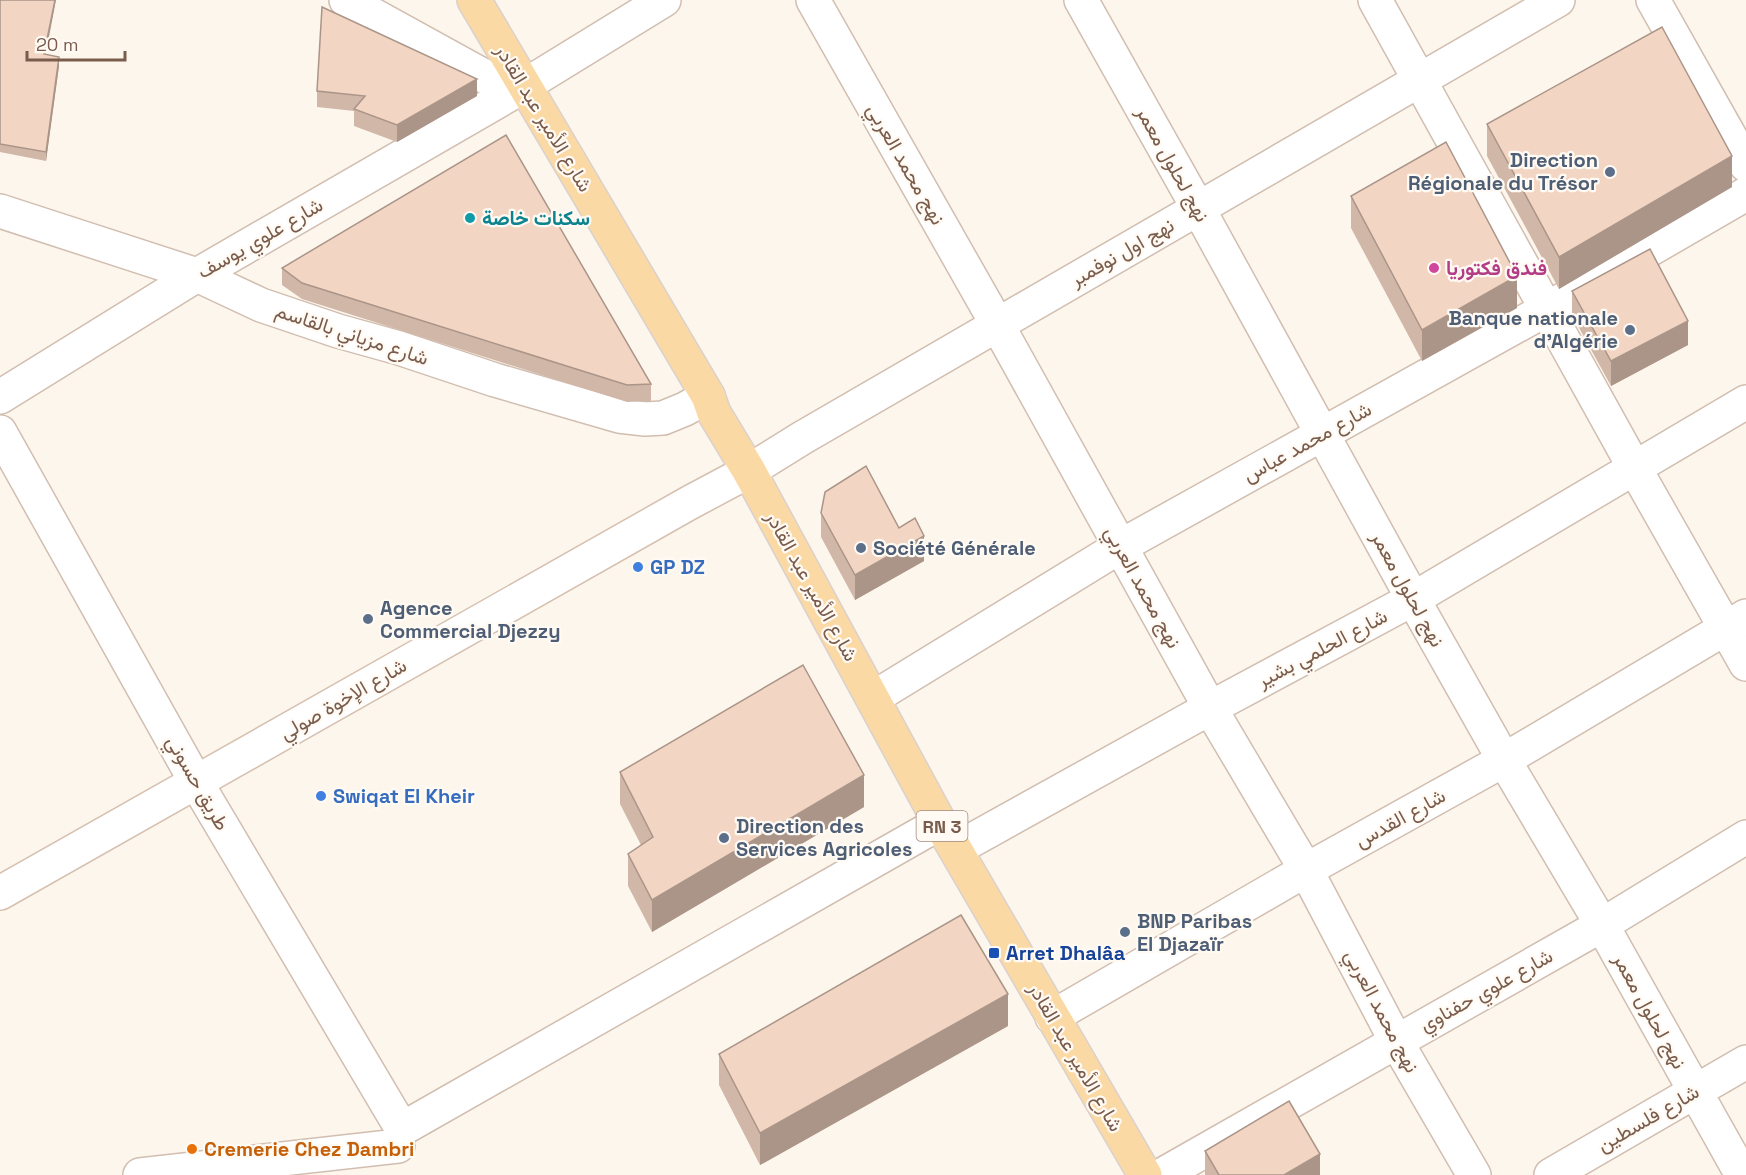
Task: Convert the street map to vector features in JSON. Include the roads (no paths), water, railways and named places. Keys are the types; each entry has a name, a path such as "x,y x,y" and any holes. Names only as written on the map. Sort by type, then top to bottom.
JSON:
{"main road":[{"name":"شارع الأمير عبد القادر","path":"474,0 519,89 708,396 714,413 749,471 948,836 1145,1175"}],"street":[{"path":"346,0 519,89"},
{"name":"شارع علوي يوسف","path":"0,397 197,275 519,89 664,0"},
{"name":"نهج محمد العربي","path":"813,0 997,324 1210,708 1306,870 1396,1041 1474,1175"},
{"name":"نهج لحلول معمر","path":"1081,0 1413,599 1504,760 1602,925 1742,1175"},
{"path":"1375,0 1634,467 1736,622 1746,664"},
{"name":"نهج اول نوفمبر","path":"749,471 801,438 1558,0"},
{"path":"1653,0 1746,165"},
{"name":"شارع محمد عباس","path":"873,698 1121,546 1547,309 1746,194"},
{"name":"شارع مزياني بالقاسم","path":"0,211 197,275 261,305 338,331 619,416 645,419 663,418 686,409 708,396"},
{"name":"شارع الحلمي بشير","path":"396,1150 948,836 1210,708 1413,599 1746,402"},
{"name":"طريق حسوني","path":"0,432 196,782 396,1150"},
{"name":"شارع الإخوة صولي","path":"0,893 668,514 749,471"},
{"name":"شارع القدس","path":"1052,1017 1306,870 1504,760 1736,622"},
{"name":"شارع علوي حفناوي","path":"1162,1175 1602,925 1746,837"},
{"name":"شارع فلسطين","path":"1551,1175 1746,1062"},
{"path":"140,1175 396,1150"}],"place":[{"name":"Direction Régionale du Trésor","path":"1610,172"},
{"name":"سكنات خاصة","path":"470,218"},
{"name":"فندق فكتوريا","path":"1434,268"},
{"name":"Banque nationale d'Algérie","path":"1630,330"},
{"name":"Société Générale","path":"861,548"},
{"name":"GP DZ","path":"638,567"},
{"name":"Agence Commercial Djezzy","path":"368,619"},
{"name":"Swiqat El Kheir","path":"321,796"},
{"name":"Direction des Services Agricoles","path":"724,838"},
{"name":"BNP Paribas El Djazaïr","path":"1125,932"},
{"name":"Arret Dhalâa","path":"994,953"},
{"name":"Cremerie Chez Dambri","path":"192,1149"}]}
